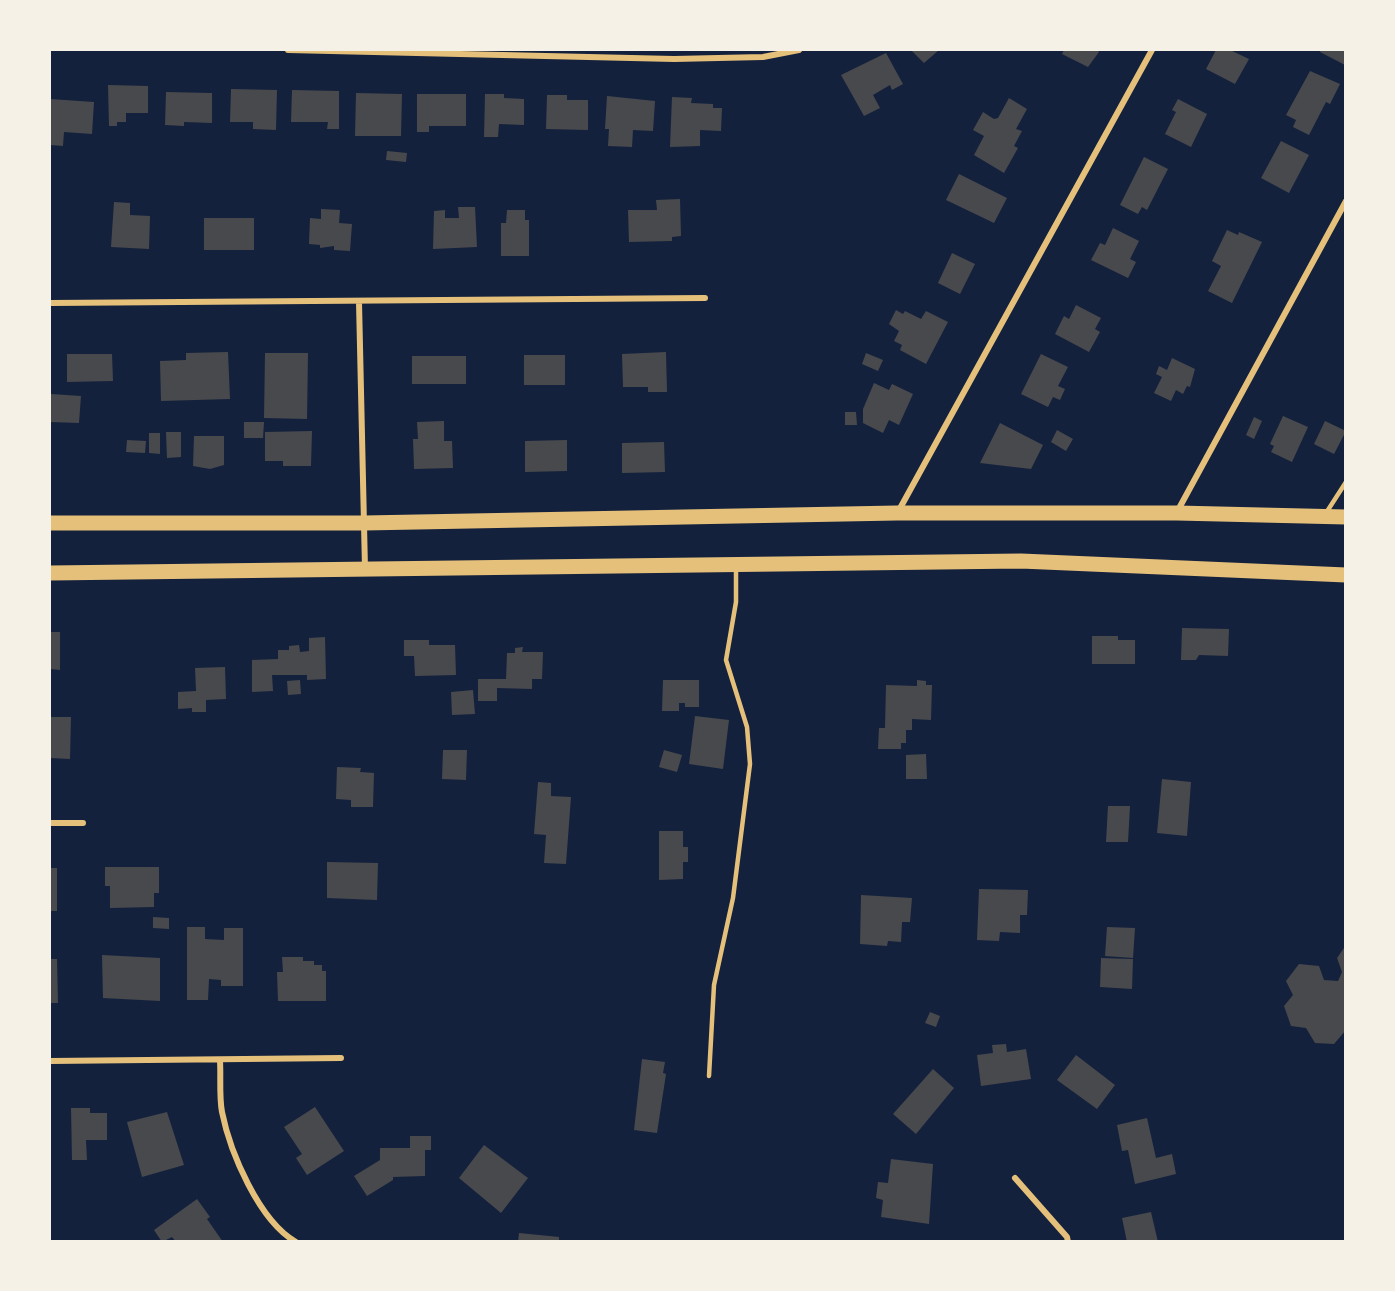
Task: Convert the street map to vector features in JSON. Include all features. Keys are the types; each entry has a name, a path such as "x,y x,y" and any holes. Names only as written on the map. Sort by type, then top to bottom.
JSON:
{"main road":[{"path":"50,523 364,523 897,513 1177,513 1346,517"},
{"path":"50,573 1021,561 1346,575"}],"street":[{"path":"288,50 674,59 763,57 799,50"},
{"path":"897,513 1152,50"},
{"path":"1177,513 1346,201"},
{"path":"50,303 705,298"},
{"path":"359,302 365,570"},
{"path":"50,823 83,823"},
{"path":"50,1061 341,1058"},
{"path":"220,1061 222,1111 236,1156 257,1200 286,1236 296,1242"},
{"path":"1014,1178 1067,1237 1068,1242"}],"lane":[{"path":"1324,517 1346,482"},
{"path":"708,1076 714,985 733,898 750,764 747,727 726,660 736,602 736,564"}],"building":[{"path":"911,50 939,50 924,63"},
{"path":"1064,50 1097,50 1099,52 1088,67 1062,54"},
{"path":"1216,50 1230,50 1249,59 1235,84 1206,69"},
{"path":"1321,50 1346,50 1345,65 1320,52"},
{"path":"886,53 903,84 892,90 890,85 873,95 880,108 864,116 841,75"},
{"path":"1310,71 1340,84 1330,104 1326,102 1309,135 1293,127 1296,120 1286,115"},
{"path":"108,85 148,86 148,113 126,113 126,122 117,122 117,126 109,126"},
{"path":"231,89 277,90 276,130 253,129 253,122 230,122"},
{"path":"292,90 339,91 339,129 327,129 328,122 291,122"},
{"path":"166,92 212,93 212,123 184,122 184,126 165,125"},
{"path":"356,93 402,94 401,136 355,136"},
{"path":"417,94 466,94 466,126 429,126 429,132 417,132"},
{"path":"485,94 504,94 504,98 524,99 524,125 499,124 498,137 484,137"},
{"path":"547,95 567,95 567,100 588,100 588,130 546,129"},
{"path":"607,96 655,101 653,131 633,130 632,147 608,146 609,129 605,129"},
{"path":"672,97 692,98 691,103 713,104 713,108 722,108 721,131 700,130 700,146 670,147"},
{"path":"1009,98 1027,109 1016,129 1022,131 1014,146 1018,148 1004,173 974,155 984,136 973,130 983,112 994,119 998,118"},
{"path":"50,99 94,102 92,134 64,132 63,146 50,145"},
{"path":"1178,99 1207,114 1191,147 1165,134 1176,112 1172,110"},
{"path":"1281,141 1309,155 1289,193 1261,178"},
{"path":"387,151 407,153 406,162 386,160"},
{"path":"1144,157 1168,169 1147,210 1142,207 1138,214 1120,205"},
{"path":"959,174 1007,198 994,223 946,200"},
{"path":"680,199 681,236 672,237 672,241 629,242 628,210 657,210 656,200"},
{"path":"114,202 130,203 130,215 150,216 149,249 111,247"},
{"path":"458,207 475,207 477,247 433,249 434,211 445,210 445,218 459,218"},
{"path":"321,209 340,210 339,223 352,224 350,251 334,250 334,246 320,248 320,245 309,244 310,218 321,219"},
{"path":"507,210 525,210 525,220 529,220 529,256 501,256 501,223 506,223"},
{"path":"204,218 254,218 254,250 204,250"},
{"path":"1113,228 1139,241 1130,259 1136,262 1128,278 1091,260 1100,243 1105,245"},
{"path":"1227,230 1238,235 1239,232 1262,242 1232,303 1208,291 1221,266 1212,261"},
{"path":"952,253 975,264 960,294 938,283"},
{"path":"1076,305 1101,318 1095,329 1100,332 1089,352 1055,334 1064,316 1069,319"},
{"path":"896,310 903,314 905,311 921,319 926,311 948,322 926,364 900,350 902,345 894,341 899,331 889,324"},
{"path":"228,352 230,399 161,401 160,361 186,360 186,353"},
{"path":"666,352 667,392 648,392 648,387 623,387 622,354"},
{"path":"265,353 308,353 307,419 264,418"},
{"path":"866,353 883,360 878,371 862,364"},
{"path":"67,354 112,354 113,381 67,382"},
{"path":"1041,354 1068,367 1058,386 1065,389 1060,400 1053,397 1048,407 1021,394"},
{"path":"524,355 565,355 565,385 524,385"},
{"path":"412,356 466,356 466,384 412,384"},
{"path":"1172,358 1195,369 1190,387 1187,386 1183,394 1176,390 1171,401 1154,393 1162,377 1156,374 1159,366 1167,370"},
{"path":"874,383 889,390 892,384 913,394 899,425 889,420 883,433 863,423 863,409"},
{"path":"51,394 81,396 79,423 50,422"},
{"path":"845,412 856,412 857,425 845,425"},
{"path":"1283,416 1308,427 1292,462 1271,452 1274,446 1270,444"},
{"path":"1254,417 1262,421 1254,439 1246,435"},
{"path":"444,421 444,441 452,441 453,468 414,469 413,439 418,439 417,422"},
{"path":"1325,421 1346,431 1334,454 1314,444"},
{"path":"244,422 264,422 263,438 244,438"},
{"path":"1000,423 1043,445 1031,469 980,463"},
{"path":"1057,430 1073,439 1066,451 1051,442"},
{"path":"312,431 311,466 283,466 283,461 265,461 265,432"},
{"path":"166,432 181,432 181,457 167,458"},
{"path":"149,433 160,433 160,454 149,453"},
{"path":"194,436 224,436 224,465 210,469 193,466"},
{"path":"127,440 146,441 145,453 126,452"},
{"path":"567,440 567,471 525,472 525,441"},
{"path":"664,442 665,472 622,473 622,443"},
{"path":"1182,628 1229,629 1228,656 1199,655 1196,660 1181,660"},
{"path":"50,632 60,632 60,670 50,669"},
{"path":"1092,636 1118,636 1118,640 1135,640 1135,664 1092,664"},
{"path":"325,637 326,679 307,680 307,675 272,675 273,691 252,692 252,660 278,659 278,650 289,650 289,646 299,645 300,652 309,651 309,638"},
{"path":"404,640 429,640 429,645 455,645 456,675 415,676 414,656 404,656"},
{"path":"523,647 522,652 543,652 542,679 532,679 532,689 497,688 497,701 478,701 478,679 506,679 507,653 515,653 515,648"},
{"path":"225,667 226,699 206,700 206,712 192,712 192,708 178,709 178,692 196,691 195,668"},
{"path":"300,680 301,694 288,695 287,681"},
{"path":"663,680 699,680 699,707 685,707 685,703 679,703 679,711 662,711"},
{"path":"917,680 926,681 926,685 932,685 931,720 912,719 912,730 906,730 906,743 901,743 901,749 878,749 879,728 885,728 886,685 917,686"},
{"path":"473,690 475,714 452,715 451,692"},
{"path":"695,716 729,720 723,769 689,764"},
{"path":"50,717 71,717 70,759 50,758"},
{"path":"443,750 467,750 466,780 442,779"},
{"path":"664,750 682,755 677,772 659,767"},
{"path":"926,754 927,779 906,779 906,755"},
{"path":"337,767 361,768 360,772 374,773 373,807 351,807 351,800 336,799"},
{"path":"1162,779 1191,782 1187,836 1157,833"},
{"path":"538,782 551,783 551,796 571,797 566,864 544,863 546,835 534,834"},
{"path":"1108,806 1130,806 1128,842 1106,842"},
{"path":"659,831 683,831 683,847 688,847 688,862 683,862 683,879 659,880"},
{"path":"327,862 378,863 377,900 327,898"},
{"path":"105,867 159,867 159,893 154,893 154,907 110,908 110,886 105,886"},
{"path":"50,868 57,868 57,911 50,911"},
{"path":"979,889 1028,890 1027,915 1020,915 1020,933 1000,932 999,941 977,940"},
{"path":"861,895 912,898 910,922 902,922 901,942 888,941 887,946 860,944"},
{"path":"153,917 169,918 169,929 153,928"},
{"path":"187,927 205,927 205,939 224,940 224,928 243,928 243,986 221,986 221,980 209,979 208,1000 187,1000"},
{"path":"1107,927 1135,928 1133,958 1105,956"},
{"path":"1346,945 1346,1030 1334,1044 1315,1043 1306,1028 1291,1026 1284,1006 1293,995 1286,981 1299,964 1319,966 1324,980 1338,981 1342,972 1337,958"},
{"path":"102,955 160,958 160,1001 103,998"},
{"path":"282,957 303,957 303,961 314,961 314,965 322,965 322,971 326,971 326,1001 278,1001 277,972 283,972"},
{"path":"1101,958 1133,959 1132,989 1100,987"},
{"path":"50,959 57,959 58,1003 50,1003"},
{"path":"930,1012 940,1016 936,1027 925,1023"},
{"path":"1006,1044 1007,1052 1026,1049 1031,1079 981,1086 977,1055 993,1053 992,1045"},
{"path":"1076,1055 1115,1085 1097,1109 1057,1080"},
{"path":"642,1059 665,1062 663,1073 666,1074 657,1133 634,1130"},
{"path":"933,1069 954,1088 916,1134 893,1114"},
{"path":"315,1107 344,1151 307,1175 296,1158 302,1154 284,1127"},
{"path":"71,1108 90,1108 90,1113 107,1113 107,1140 86,1140 87,1160 72,1160"},
{"path":"167,1112 184,1165 142,1177 127,1122"},
{"path":"1147,1118 1156,1158 1172,1154 1176,1174 1135,1184 1128,1150 1122,1151 1117,1125"},
{"path":"410,1136 431,1136 431,1150 425,1150 425,1176 393,1177 393,1180 367,1196 354,1176 380,1160 380,1148 410,1148"},
{"path":"484,1145 528,1178 501,1213 459,1178"},
{"path":"891,1159 933,1164 929,1224 881,1217 883,1200 876,1198 878,1182 888,1183"},
{"path":"197,1199 210,1217 207,1219 223,1242 176,1242 172,1237 162,1242 154,1230"},
{"path":"1151,1212 1158,1242 1127,1242 1122,1218"},
{"path":"519,1233 559,1237 559,1242 518,1242"}]}
